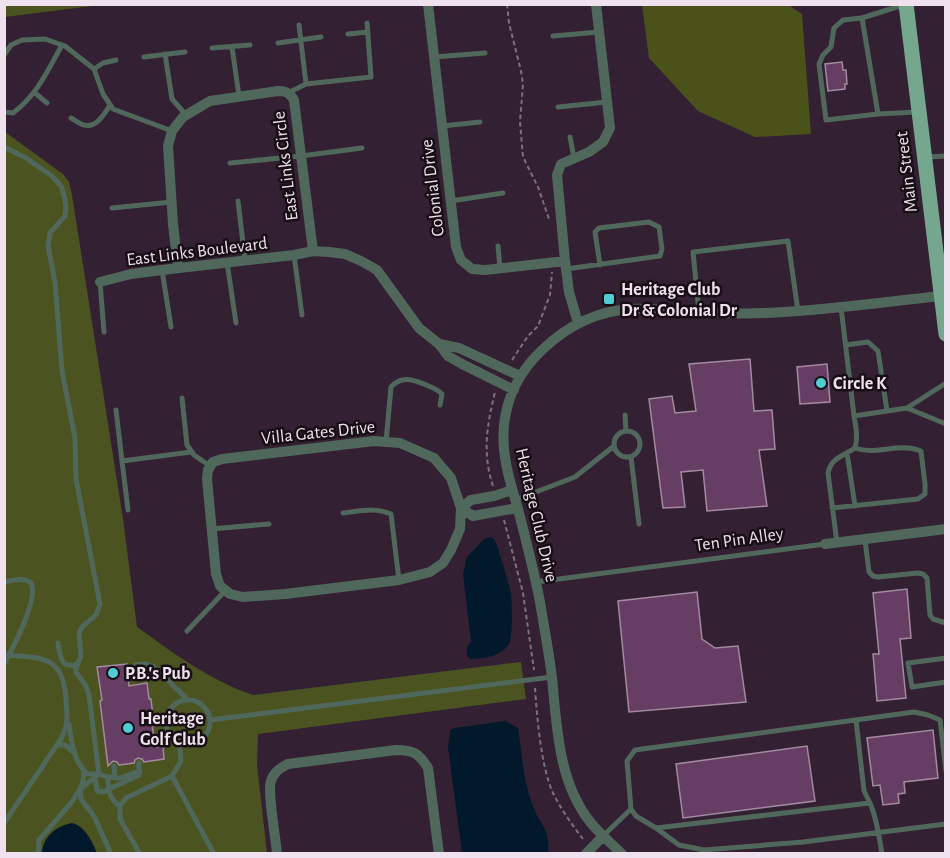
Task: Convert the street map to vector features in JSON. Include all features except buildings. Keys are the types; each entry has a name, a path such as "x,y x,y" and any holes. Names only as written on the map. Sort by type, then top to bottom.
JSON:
{"main road":[{"name":"Main Street","path":"905,4 943,295 945,334"}],"street":[{"name":"Colonial Drive","path":"428,4 456,247 461,260 472,268 485,270 552,263 565,265"},
{"path":"578,323 569,292 565,265 557,175 561,164 590,152 603,142 610,128 596,4"},
{"name":"East Links Circle","path":"172,131 186,116 210,100 278,91 291,94 294,100 313,251"},
{"path":"172,131 168,146 178,268"},
{"name":"East Links Boulevard","path":"100,282 131,274 313,251 345,254 377,270 419,328 439,344 448,356 514,390"},
{"name":"Heritage Club Drive","path":"622,854 590,822 570,783 558,743 548,647 536,582 506,462 504,426 506,411 520,376 532,360 564,331 605,313 631,309 739,314 841,307 943,295"},
{"name":"East Links Boulevard","path":"439,344 459,348 520,376"},
{"name":"Villa Gates Drive","path":"210,466 213,462 222,459 269,452 374,441 400,443 434,458 451,478 461,508"},
{"path":"210,466 207,478 216,573 220,586 230,594 243,597 399,580 430,572 442,563 451,550 460,529 461,508 471,500 496,496 515,499"},
{"path":"461,508 473,516 501,512 515,499"},
{"name":"Ten Pin Alley","path":"831,543 945,529"},
{"path":"277,854 270,796 270,782 276,771 288,764 396,750 410,750 422,758 428,768 439,854"},
{"path":"589,851 603,836"}],"lane":[{"path":"905,4 862,18 843,20 834,28 831,46 819,64 826,120 919,112"},
{"path":"862,18 878,114"},
{"path":"288,93 306,84 371,77 367,23"},
{"path":"299,25 306,84"},
{"path":"348,34 368,32"},
{"path":"553,36 599,32"},
{"path":"278,43 321,37"},
{"path":"4,55 11,45 21,40 45,39 62,45 94,69 103,94 113,109 172,131"},
{"path":"4,112 13,113 24,105 34,93 62,45"},
{"path":"212,48 250,45"},
{"path":"232,47 239,96"},
{"path":"144,57 185,52"},
{"path":"434,57 484,53"},
{"path":"165,54 172,99 186,116"},
{"path":"94,69 103,63 116,60"},
{"path":"34,93 47,103"},
{"path":"558,107 607,102"},
{"path":"72,118 85,126 91,125 99,120 110,105"},
{"path":"442,126 480,122"},
{"path":"570,136 574,158"},
{"path":"4,147 26,158 52,176 61,186 66,204 65,216 50,233 48,246 55,282 62,371 75,438 76,479 100,604 96,615 80,630 81,656 76,668 89,695 97,791 108,790 139,775 139,763"},
{"path":"230,163 362,148"},
{"path":"924,158 945,156"},
{"path":"451,201 503,193"},
{"path":"238,201 245,260"},
{"path":"112,208 172,202"},
{"path":"565,265 600,265 660,256 662,249 658,227 649,222 599,228 595,232 600,265"},
{"path":"699,312 693,252 788,241 798,310"},
{"path":"498,246 500,268"},
{"path":"294,255 302,315"},
{"path":"228,262 236,323"},
{"path":"162,270 171,327"},
{"path":"100,282 104,332"},
{"path":"831,543 832,508 829,468 837,457 855,448 856,441 841,307"},
{"path":"846,345 868,342 878,351 887,411"},
{"path":"386,442 391,387 394,383 407,378 434,388 442,394 440,405"},
{"path":"854,416 907,408 945,383"},
{"path":"182,398 187,445 191,452 210,466"},
{"path":"907,408 945,424"},
{"path":"116,410 128,510"},
{"path":"625,415 626,431"},
{"path":"626,431 638,435 641,443 639,452 631,457 622,457 614,446 615,438 626,431"},
{"path":"515,499 575,477 614,446"},
{"path":"832,508 918,499 925,494 921,451 905,447 862,451 855,448"},
{"path":"122,461 191,452"},
{"path":"847,453 855,506"},
{"path":"631,457 639,524"},
{"path":"343,513 372,509 391,514 399,580"},
{"path":"211,529 269,524"},
{"path":"865,540 869,572 873,576 923,574 927,578 930,615 933,619 943,622 945,617"},
{"name":"Ten Pin Alley","path":"536,582 831,543"},
{"path":"4,582 27,580 31,583 33,591 27,614 4,664"},
{"path":"187,631 226,590"},
{"path":"58,644 60,658 63,662 71,666 77,664"},
{"path":"7,655 38,657 58,668 65,685 76,756 84,771 88,774 115,778 140,771"},
{"path":"945,658 908,663 912,687 945,682"},
{"path":"58,668 63,662"},
{"path":"135,665 146,664 154,667 187,699"},
{"path":"62,676 78,676"},
{"path":"210,720 552,677"},
{"path":"187,699 201,704 206,709 210,720 208,730 200,741 193,744 173,739 166,726 168,711 179,701 187,699"},
{"path":"945,771 940,720 915,712 635,750 627,761 631,809 636,816 680,845 704,850 802,842 945,824"},
{"path":"4,823 57,746 67,726 68,716"},
{"path":"856,720 864,791 876,816 882,854"},
{"path":"140,854 120,819 120,806 126,798 172,776 181,761 179,742"},
{"path":"57,746 65,746 76,756"},
{"path":"114,766 115,778"},
{"path":"38,854 39,840 71,803 80,789 84,771"},
{"path":"80,789 97,776"},
{"path":"172,776 214,854"},
{"path":"108,777 108,790 115,803 120,806"},
{"path":"80,789 81,799 94,816 111,854"},
{"path":"656,828 870,803"},
{"path":"603,836 631,809"}],"path":[{"path":"507,4 521,71 522,157 538,187 549,219"},
{"path":"507,370 528,336 538,327 550,295 552,263"},
{"path":"496,496 486,454 488,423 496,390 500,383"},
{"path":"501,512 522,593 533,657 546,767 553,791 589,851"}],"green space":[{"path":"5,4 100,4 100,5 5,17"},
{"path":"759,4 760,6 788,5 802,14 811,134 755,137 698,111 649,58 642,5"},
{"name":"Heritage Golf Club","path":"5,132 63,174 69,182 123,519 137,627 207,674 253,695 521,662 526,699 258,734 257,765 267,853 5,853"}],"water":[{"path":"490,537 496,542 511,593 510,640 506,648 497,654 471,659 467,656 467,648 471,641 463,574 467,557 484,539"},
{"path":"505,721 518,728 527,787 548,838 548,853 462,853 448,747 450,730"},
{"path":"72,823 84,831 97,853 42,853 51,833"}],"place":[{"name":"Heritage Club Dr & Colonial Dr","path":"609,299"},
{"name":"Circle K","path":"821,383"},
{"name":"P.B.'s Pub","path":"113,673"},
{"name":"Heritage Golf Club","path":"128,728"}]}
